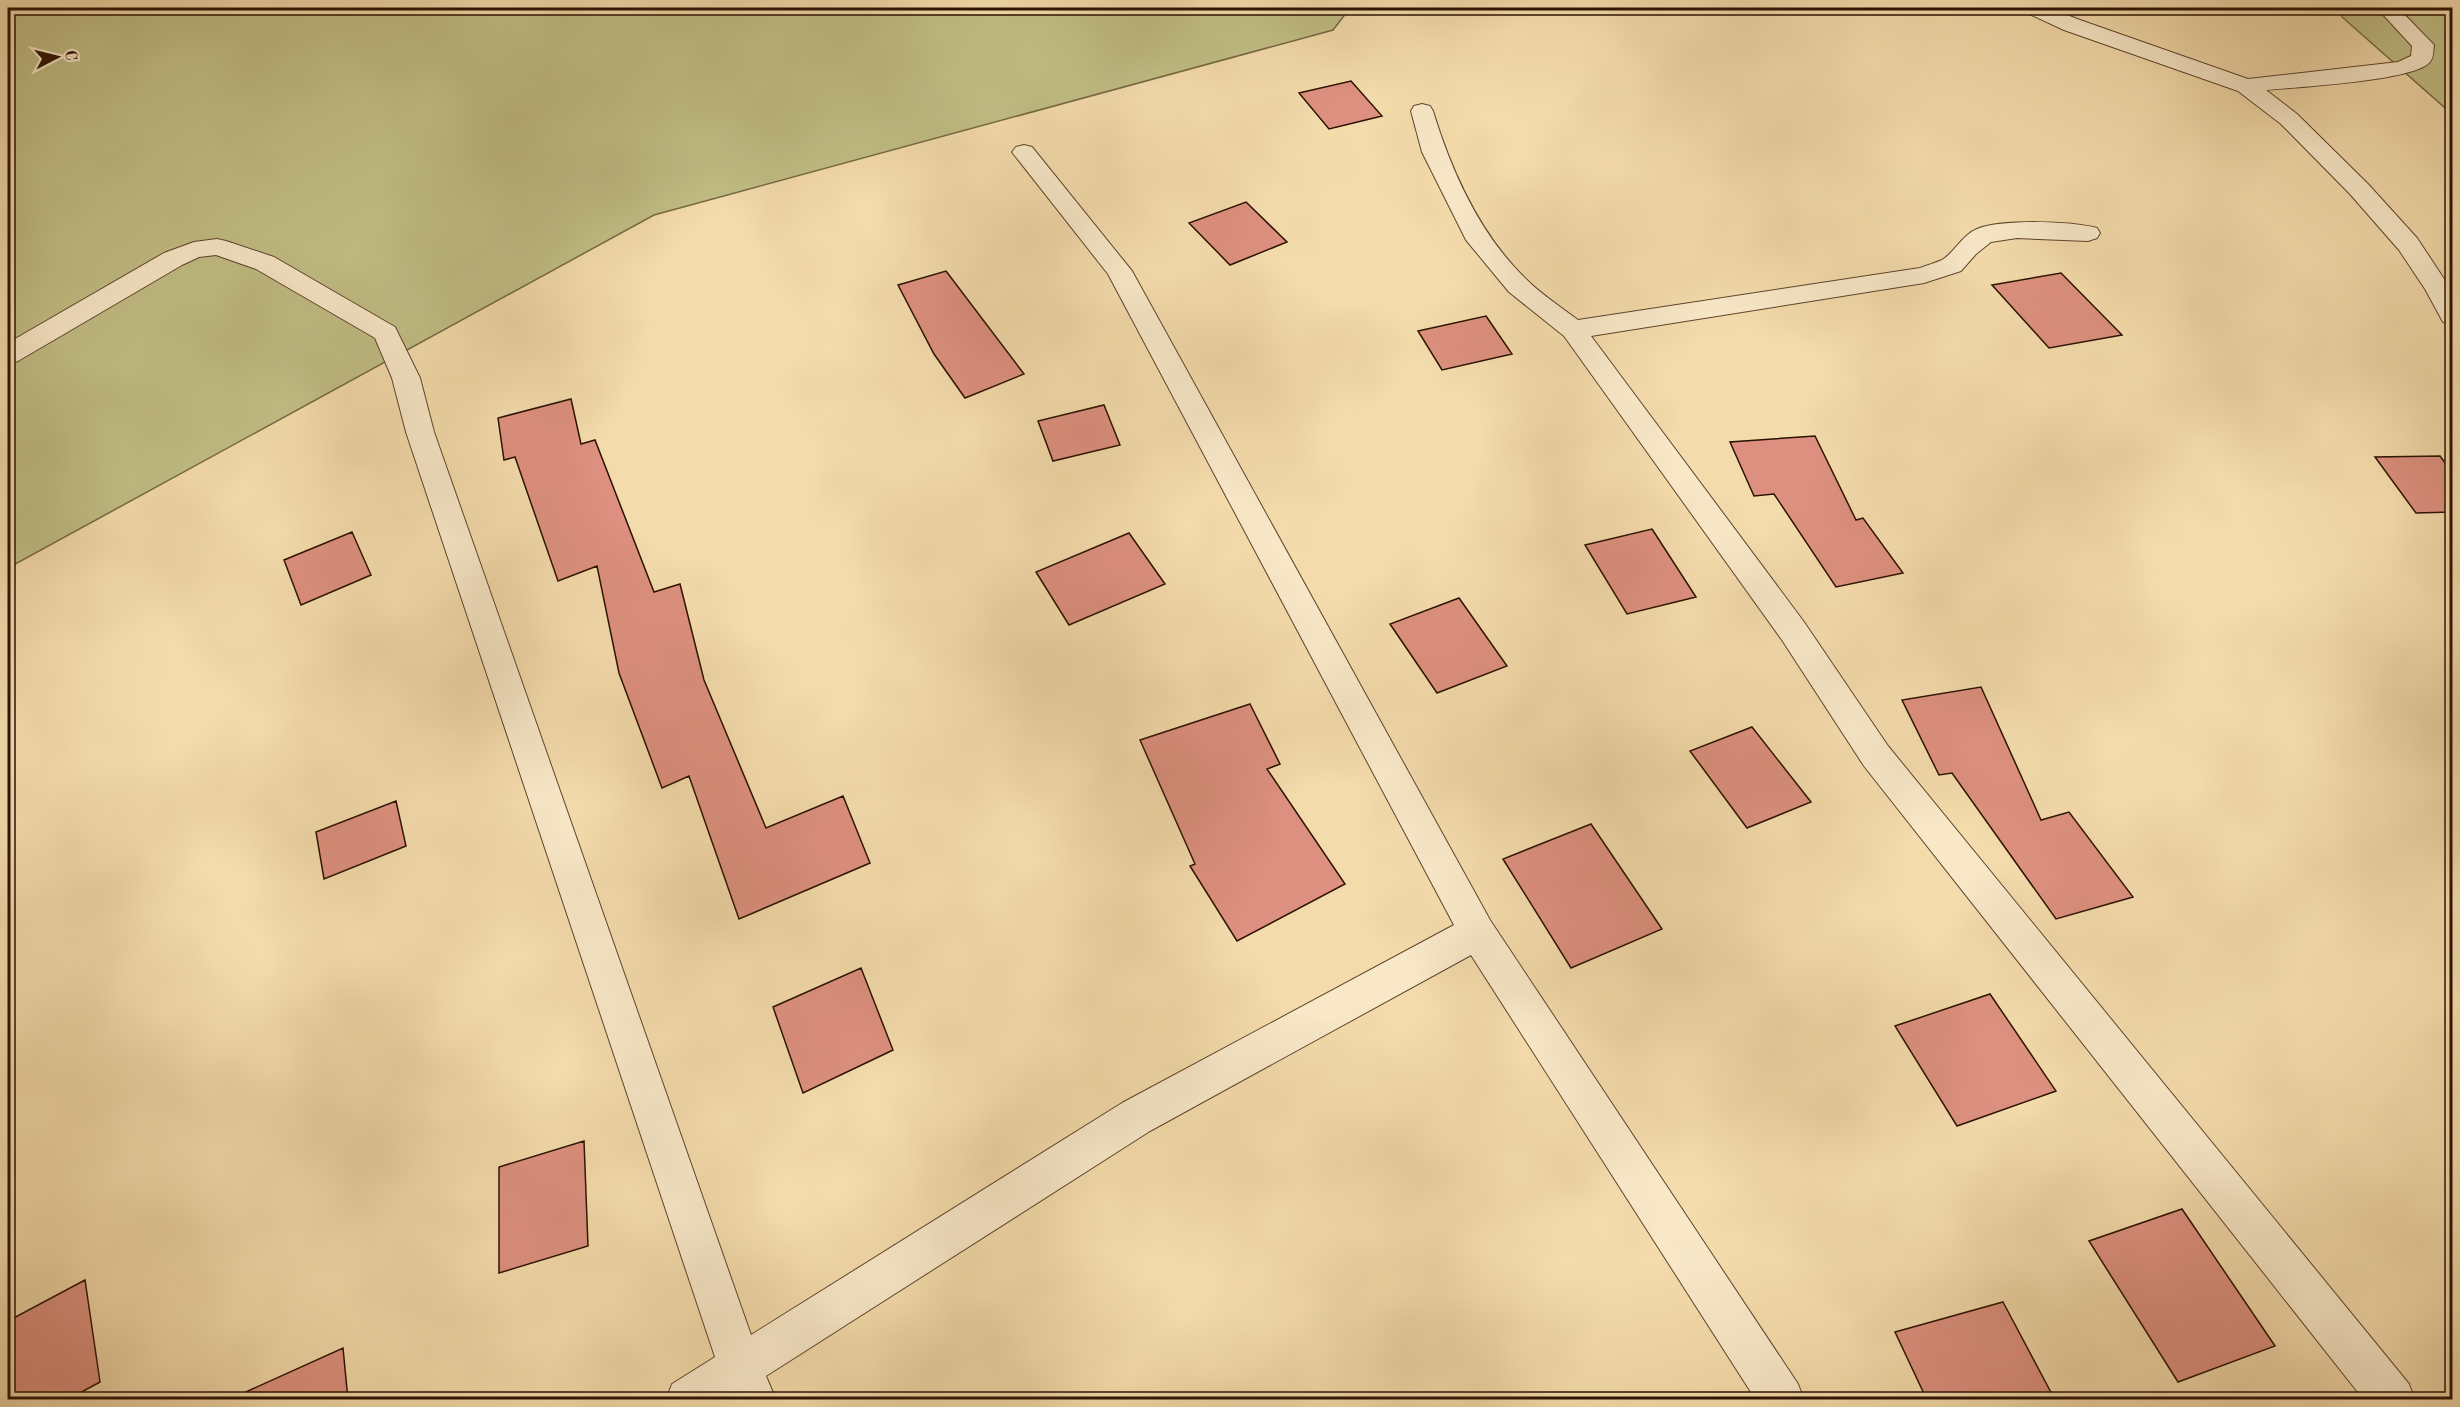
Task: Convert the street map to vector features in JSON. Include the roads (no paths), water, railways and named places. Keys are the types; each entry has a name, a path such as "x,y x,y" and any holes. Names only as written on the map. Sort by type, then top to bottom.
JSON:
{"street":[{"path":"2032,8 2073,25 2246,86 2289,119 2366,197 2408,244 2438,288 2452,316"},
{"path":"2246,86 2403,68 2421,59 2423,45 2387,8"},
{"path":"1422,111 1434,152 1475,236 1518,286 1573,330 1793,631 1876,756 2393,1400"},
{"path":"1024,152 1119,271 1477,932 1782,1400"},
{"path":"1573,330 1924,275 1952,265 1967,248 1984,235 2017,230 2088,233"},
{"path":"8,355 173,259 194,250 217,247 265,263 386,333 406,378 424,443 747,1383"},
{"path":"688,1400 747,1383 1136,1117 1477,932"}]}
